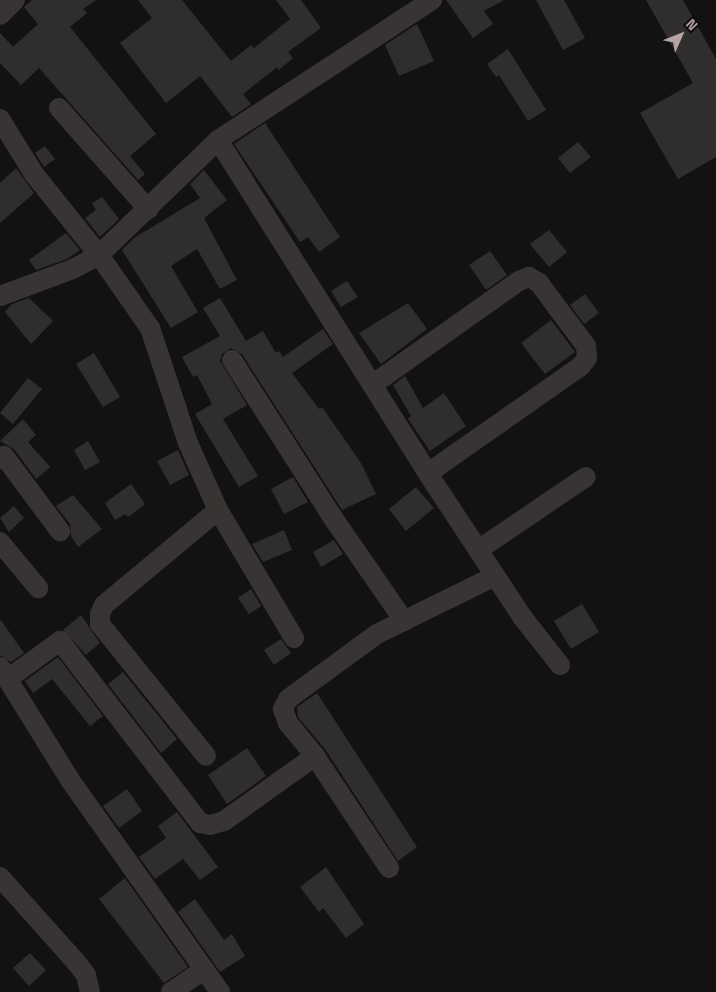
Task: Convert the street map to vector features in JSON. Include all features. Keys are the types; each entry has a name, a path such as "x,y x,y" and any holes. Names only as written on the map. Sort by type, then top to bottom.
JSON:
{"street":[{"path":"0,15 15,0"},
{"path":"0,296 73,269 98,255 218,140 432,0"},
{"path":"59,108 148,209"},
{"path":"0,119 34,174 98,255 150,328 188,443 218,510 294,638"},
{"path":"218,140 428,474 495,576 560,665"},
{"path":"372,385 519,281 529,277 539,283 586,346 587,358 581,366 428,474"},
{"path":"232,360 331,515 404,621"},
{"path":"0,459 4,456 60,531"},
{"path":"478,550 586,477"},
{"path":"206,756 100,624 100,614 104,605 218,510"},
{"path":"0,542 38,588"},
{"path":"390,868 315,756 288,723 284,709 288,699 377,634 495,576"},
{"path":"220,992 70,780 5,673 60,641 200,822 210,825 224,821 315,756"},
{"path":"0,877 76,962 86,975 90,992"},
{"path":"171,992 204,970"}],"building":[{"path":"32,0 96,0 83,9 87,13 70,27 156,134 130,156 145,174 138,180 39,68 21,85 0,63 0,33 13,47 38,24 24,7"},
{"path":"138,0 182,0 231,61 251,45 254,48 290,19 276,0 301,0 321,28 288,52 293,58 279,70 277,67 243,94 251,104 232,117 200,76 166,103 120,43 152,18"},
{"path":"446,0 504,0 484,11 493,24 473,38"},
{"path":"536,0 564,0 585,38 563,50"},
{"path":"646,0 683,0 716,59 716,157 678,179 640,113 693,83"},
{"path":"417,24 434,61 399,76 385,45"},
{"path":"508,49 546,110 528,121 499,75 496,77 487,64"},
{"path":"265,123 340,237 319,252 308,237 300,242 234,144"},
{"path":"578,142 591,157 570,173 558,158"},
{"path":"45,146 55,159 44,167 35,153"},
{"path":"16,168 34,193 0,223 0,183"},
{"path":"204,170 227,200 204,218 237,280 220,289 197,249 171,266 198,312 171,328 122,250 134,238 200,198 190,184"},
{"path":"102,197 119,219 100,237 85,218 96,210 92,203"},
{"path":"549,230 567,252 549,267 530,244"},
{"path":"66,233 80,250 67,259 36,270 29,260"},
{"path":"490,251 507,275 486,290 469,265"},
{"path":"347,281 358,297 341,307 331,291"},
{"path":"585,294 599,313 584,324 570,305"},
{"path":"29,298 53,321 31,344 5,312 12,304"},
{"path":"220,298 246,341 263,331 276,353 279,351 283,357 323,329 333,344 292,373 319,409 322,407 361,463 376,494 342,510 242,354 231,348 222,354 220,361 247,405 223,419 258,476 239,487 195,414 212,404 197,375 193,377 182,357 220,336 203,308"},
{"path":"408,303 427,329 381,364 359,333"},
{"path":"551,320 575,352 545,374 521,343"},
{"path":"94,353 120,397 103,407 76,364"},
{"path":"405,376 423,408 444,393 466,426 430,451 408,419 411,416 393,385"},
{"path":"28,378 42,389 13,424 0,413"},
{"path":"23,419 36,435 28,442 50,467 36,479 14,449 0,441"},
{"path":"88,441 100,462 85,470 74,450"},
{"path":"178,450 189,475 170,485 157,461"},
{"path":"293,477 308,502 284,514 271,489"},
{"path":"131,484 145,504 128,517 125,514 115,520 105,503"},
{"path":"416,487 434,508 406,531 389,509"},
{"path":"73,495 102,529 78,547 71,536 70,524 56,506"},
{"path":"14,506 24,518 9,532 0,518"},
{"path":"284,530 292,550 263,562 252,544"},
{"path":"334,540 343,554 321,567 313,552"},
{"path":"251,589 261,606 249,614 238,598"},
{"path":"582,604 599,632 571,649 554,621"},
{"path":"81,615 100,643 86,655 63,630"},
{"path":"0,619 24,653 11,662 0,655"},
{"path":"281,639 291,653 274,665 264,650"},
{"path":"58,657 103,716 90,726 52,679 33,693 25,681"},
{"path":"123,672 177,739 161,753 108,684"},
{"path":"317,693 417,847 398,861 325,749 298,717 297,707"},
{"path":"247,748 266,776 227,804 208,775"},
{"path":"127,789 142,811 119,828 103,806"},
{"path":"177,812 218,867 200,880 183,859 155,879 139,857 166,838 158,826"},
{"path":"326,867 364,924 346,938 323,908 319,912 300,887"},
{"path":"125,878 188,967 164,983 99,899"},
{"path":"195,899 224,940 232,934 245,956 220,972 178,912"},
{"path":"30,953 46,970 29,986 13,968"}]}
